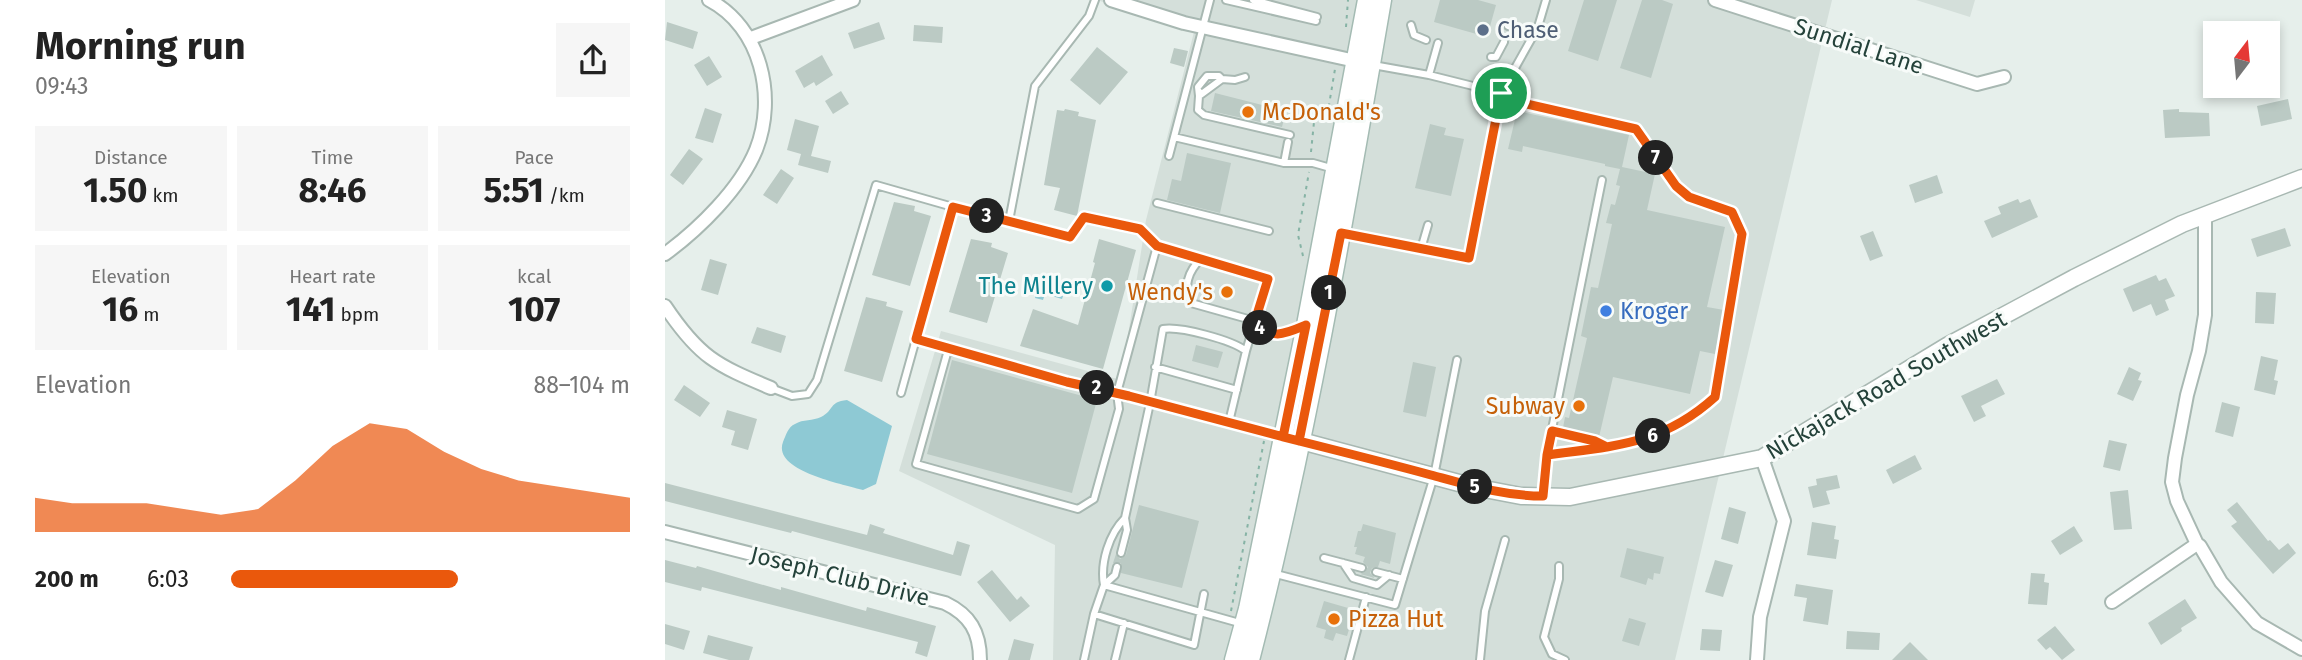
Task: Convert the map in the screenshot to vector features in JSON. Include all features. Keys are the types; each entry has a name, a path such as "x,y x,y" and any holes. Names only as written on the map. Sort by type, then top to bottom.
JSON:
{"main road":[{"path":"1234,660 1341,233 1364,63 1367,0"},
{"path":"1250,660 1272,573 1306,325 1336,170 1382,0"}],"street":[{"path":"665,254 716,209 756,150 762,128 764,91 761,65 751,38 733,18 709,0"},
{"path":"751,38 853,0"},
{"path":"1111,0 1203,28 1364,63"},
{"name":"Sundial Lane","path":"1716,0 1977,84 2004,77"},
{"name":"Nickajack Road Southwest","path":"1291,439 1509,494 1543,496 1570,496 1762,458 1936,353 2143,242 2182,224 2302,178"},
{"path":"2205,216 2205,315 2172,482 2177,501 2197,544 2221,582 2257,623 2302,649"},
{"path":"665,306 685,336 703,354 729,370 771,388"},
{"path":"1757,660 1761,617 1784,521 1762,458"},
{"name":"Joseph Club Drive","path":"665,532 945,603 958,609 972,624 980,647 980,660"},
{"path":"2112,603 2197,544"}],"lane":[{"path":"1009,221 1035,86 1089,16 1095,0"},
{"path":"1169,156 1210,0"},
{"path":"1226,0 1316,19 1253,0"},
{"path":"1341,233 1469,258 1501,93 1534,35 1546,0"},
{"path":"1411,25 1414,35 1426,40"},
{"path":"1508,26 1534,35"},
{"path":"1491,57 1496,57 1504,42"},
{"path":"1429,75 1438,43"},
{"path":"1364,63 1429,75 1501,93 1522,103 1636,129 1676,186 1689,197 1732,212 1742,234 1715,397 1702,409 1662,433 1627,444 1547,455"},
{"path":"1245,77 1235,80 1207,76 1198,88 1198,110 1289,138 1284,163"},
{"path":"1199,96 1222,79"},
{"path":"1174,137 1284,163 1313,163 1336,170"},
{"path":"1543,496 1547,455 1602,180"},
{"path":"771,388 792,396 808,394 817,380 876,185 1070,237 1084,217 1140,229 1157,246 1268,279 1246,351 1229,422"},
{"path":"1157,203 1269,232"},
{"path":"901,393 953,207"},
{"path":"1421,249 1428,225"},
{"path":"948,350 916,464 1078,509 1094,499 1119,408 1118,393 1157,246"},
{"path":"1201,259 1192,268 1186,292 1191,303 1255,321 1262,330 1282,334 1306,325"},
{"path":"1121,553 1127,530 1125,519 1163,329 1222,340 1246,351"},
{"path":"916,339 1067,382 1291,439"},
{"path":"1272,573 1395,605 1434,476 1457,360"},
{"path":"1155,367 1237,390"},
{"path":"1552,431 1595,441 1607,447"},
{"path":"1084,660 1094,614 1104,585 1102,572 1115,528 1125,519"},
{"path":"1481,660 1485,611 1505,540"},
{"path":"1324,558 1362,568"},
{"path":"1343,563 1353,578 1377,584 1389,575"},
{"path":"1559,566 1559,579 1544,636 1552,654 1565,660"},
{"path":"1104,585 1115,575 1117,567"},
{"path":"1376,572 1403,579"},
{"path":"1104,585 1244,625"},
{"path":"1094,614 1194,645 1204,594"},
{"path":"1349,660 1366,597"},
{"path":"1115,660 1124,623"}],"shaded area":[{"path":"1097,0 1832,0 1675,660 1053,660 1055,545 899,471 941,331 1121,380 1146,220 1194,32"},
{"path":"1916,0 1975,0 1970,17"}],"water":[{"path":"1025,279 1047,285 1049,279 1067,284 1062,299 1045,294 1043,300 1035,298 1036,292 1022,288"},
{"path":"847,400 892,426 876,484 863,490 812,475 788,461 783,452 783,442 793,425 821,417 834,404"}],"building":[{"path":"1440,0 1478,0 1496,5 1487,37 1434,22"},
{"path":"1584,0 1617,0 1598,61 1568,51"},
{"path":"1642,0 1662,0 1673,4 1651,78 1620,68"},
{"path":"667,22 698,32 693,49 665,40"},
{"path":"879,22 885,39 854,49 848,33"},
{"path":"914,25 943,27 942,43 913,41"},
{"path":"1097,47 1128,72 1100,105 1070,80"},
{"path":"1174,48 1188,51 1184,67 1170,63"},
{"path":"822,55 833,75 816,86 814,82 804,88 795,71"},
{"path":"709,56 722,77 707,86 694,65"},
{"path":"841,91 849,104 833,114 825,101"},
{"name":"McDonald's","path":"1215,93 1286,111 1282,127 1211,111"},
{"path":"2288,99 2292,119 2261,126 2257,106"},
{"path":"705,108 722,114 713,143 695,138"},
{"path":"2179,109 2179,112 2209,113 2210,136 2165,138 2163,110"},
{"path":"1057,110 1079,112 1078,116 1096,120 1077,216 1054,210 1060,188 1044,185"},
{"path":"1517,111 1629,135 1622,167 1655,174 1647,210 1725,227 1707,307 1724,310 1715,354 1700,351 1690,394 1613,377 1599,437 1563,428 1565,417 1569,418 1587,338 1581,336 1591,287 1598,288 1612,224 1606,223 1620,186 1616,185 1620,169 1523,146 1522,152 1508,149"},
{"path":"795,119 819,126 811,156 831,161 828,173 798,165 801,154 787,150"},
{"path":"1430,124 1446,128 1444,135 1464,139 1451,196 1415,188"},
{"path":"689,149 703,159 683,185 670,175"},
{"path":"1187,153 1231,163 1220,213 1167,200 1172,179 1181,181"},
{"path":"781,169 794,178 777,204 763,195"},
{"path":"1937,175 1943,193 1915,203 1909,185"},
{"path":"2018,199 2020,203 2030,199 2038,217 1992,238 1984,221 2001,214 1998,207"},
{"path":"894,202 915,206 914,211 931,216 910,286 872,275"},
{"path":"2285,228 2291,246 2257,257 2251,239"},
{"path":"1873,231 1883,256 1870,261 1860,236"},
{"path":"971,239 992,243 991,247 1008,253 987,323 949,312"},
{"name":"The Millery","path":"1099,239 1136,250 1103,369 1020,346 1033,309 1078,325"},
{"path":"710,259 727,264 718,295 701,290"},
{"path":"2156,275 2159,281 2166,278 2175,296 2165,300 2169,310 2156,316 2151,304 2133,312 2123,289"},
{"path":"2256,292 2276,293 2274,324 2255,323"},
{"path":"866,297 887,302 886,306 903,311 882,382 844,371"},
{"path":"757,327 786,336 781,353 751,343"},
{"path":"1196,345 1223,352 1218,368 1192,361"},
{"path":"2261,356 2278,360 2274,380 2278,381 2275,395 2254,390"},
{"path":"952,360 1097,400 1072,493 927,454"},
{"path":"1413,362 1436,367 1426,417 1403,412"},
{"path":"2129,367 2141,373 2138,380 2142,381 2133,401 2117,394"},
{"path":"1997,379 2005,394 1981,406 1986,416 1974,422 1961,396"},
{"path":"684,385 710,403 700,417 674,400"},
{"path":"2222,402 2240,407 2233,437 2215,432"},
{"path":"727,410 757,419 748,450 731,445 735,431 722,427"},
{"path":"2109,440 2127,444 2120,471 2103,467"},
{"path":"1915,455 1922,469 1893,484 1886,470"},
{"path":"1837,475 1840,488 1826,491 1830,504 1813,508 1808,487 1817,485 1816,479"},
{"path":"665,483 867,535 870,524 885,529 883,533 953,555 957,541 970,545 961,576 792,531 791,533 665,501"},
{"path":"2128,490 2132,529 2114,530 2110,492"},
{"path":"2237,502 2268,541 2279,550 2288,543 2296,553 2273,574 2231,526 2237,522 2227,510"},
{"path":"1139,505 1199,521 1182,588 1121,573 1121,563 1113,563 1116,554 1120,559 1126,555"},
{"path":"1729,507 1746,512 1738,544 1721,539"},
{"path":"1812,522 1836,526 1834,539 1839,540 1836,559 1807,555"},
{"path":"1363,524 1396,533 1390,564 1380,561 1378,567 1372,568 1370,573 1375,578 1360,574 1368,567 1363,562 1365,557 1355,554 1358,531 1361,531"},
{"path":"2074,526 2083,541 2060,555 2051,541"},
{"path":"1627,548 1664,557 1660,574 1654,573 1653,580 1648,578 1646,585 1620,577"},
{"path":"665,560 696,568 697,566 781,590 781,587 866,611 867,607 936,626 927,657 915,653 918,642 702,587 701,591 665,582"},
{"path":"1715,560 1733,565 1723,597 1705,592"},
{"path":"992,570 1017,600 1021,596 1030,606 1010,622 977,582"},
{"path":"2031,573 2045,574 2044,582 2049,583 2047,605 2028,604"},
{"path":"1796,584 1833,590 1828,625 1803,621 1807,598 1794,596"},
{"path":"2185,599 2197,618 2161,645 2148,623"},
{"path":"1324,601 1355,610 1347,636 1336,633 1333,641 1324,638 1326,630 1316,627"},
{"path":"1629,618 1646,623 1639,646 1622,641"},
{"path":"665,624 690,631 684,650 665,644"},
{"path":"2055,626 2075,650 2062,660 2050,647 2046,650 2037,640"},
{"path":"1702,629 1722,630 1720,651 1700,650"},
{"path":"1847,631 1880,633 1879,650 1846,649"},
{"path":"708,635 753,647 749,660 729,660 703,653"},
{"path":"1014,639 1034,644 1030,660 1008,660"},
{"path":"1910,642 1928,660 1892,660"}],"place":[{"name":"Chase","path":"1483,30"},
{"name":"McDonald's","path":"1248,112"},
{"name":"The Millery","path":"1107,286"},
{"name":"Wendy's","path":"1227,292"},
{"name":"Kroger","path":"1606,311"},
{"name":"Subway","path":"1579,406"},
{"name":"Pizza Hut","path":"1334,619"}],"route":[{"path":"1501,93 1469,258 1341,233 1299,441 1229,422 1150,403 1129,396 1067,382 916,339 953,207 1070,237 1084,217 1140,229 1157,246 1268,279 1255,321 1262,330 1282,334 1306,325 1283,437 1474,487 1521,496 1543,496 1547,455 1607,447 1595,441 1552,431 1547,455 1607,447 1627,444 1662,433 1702,409 1715,397 1742,234 1732,212 1689,197 1676,186 1636,129 1522,103 1501,93"}]}
